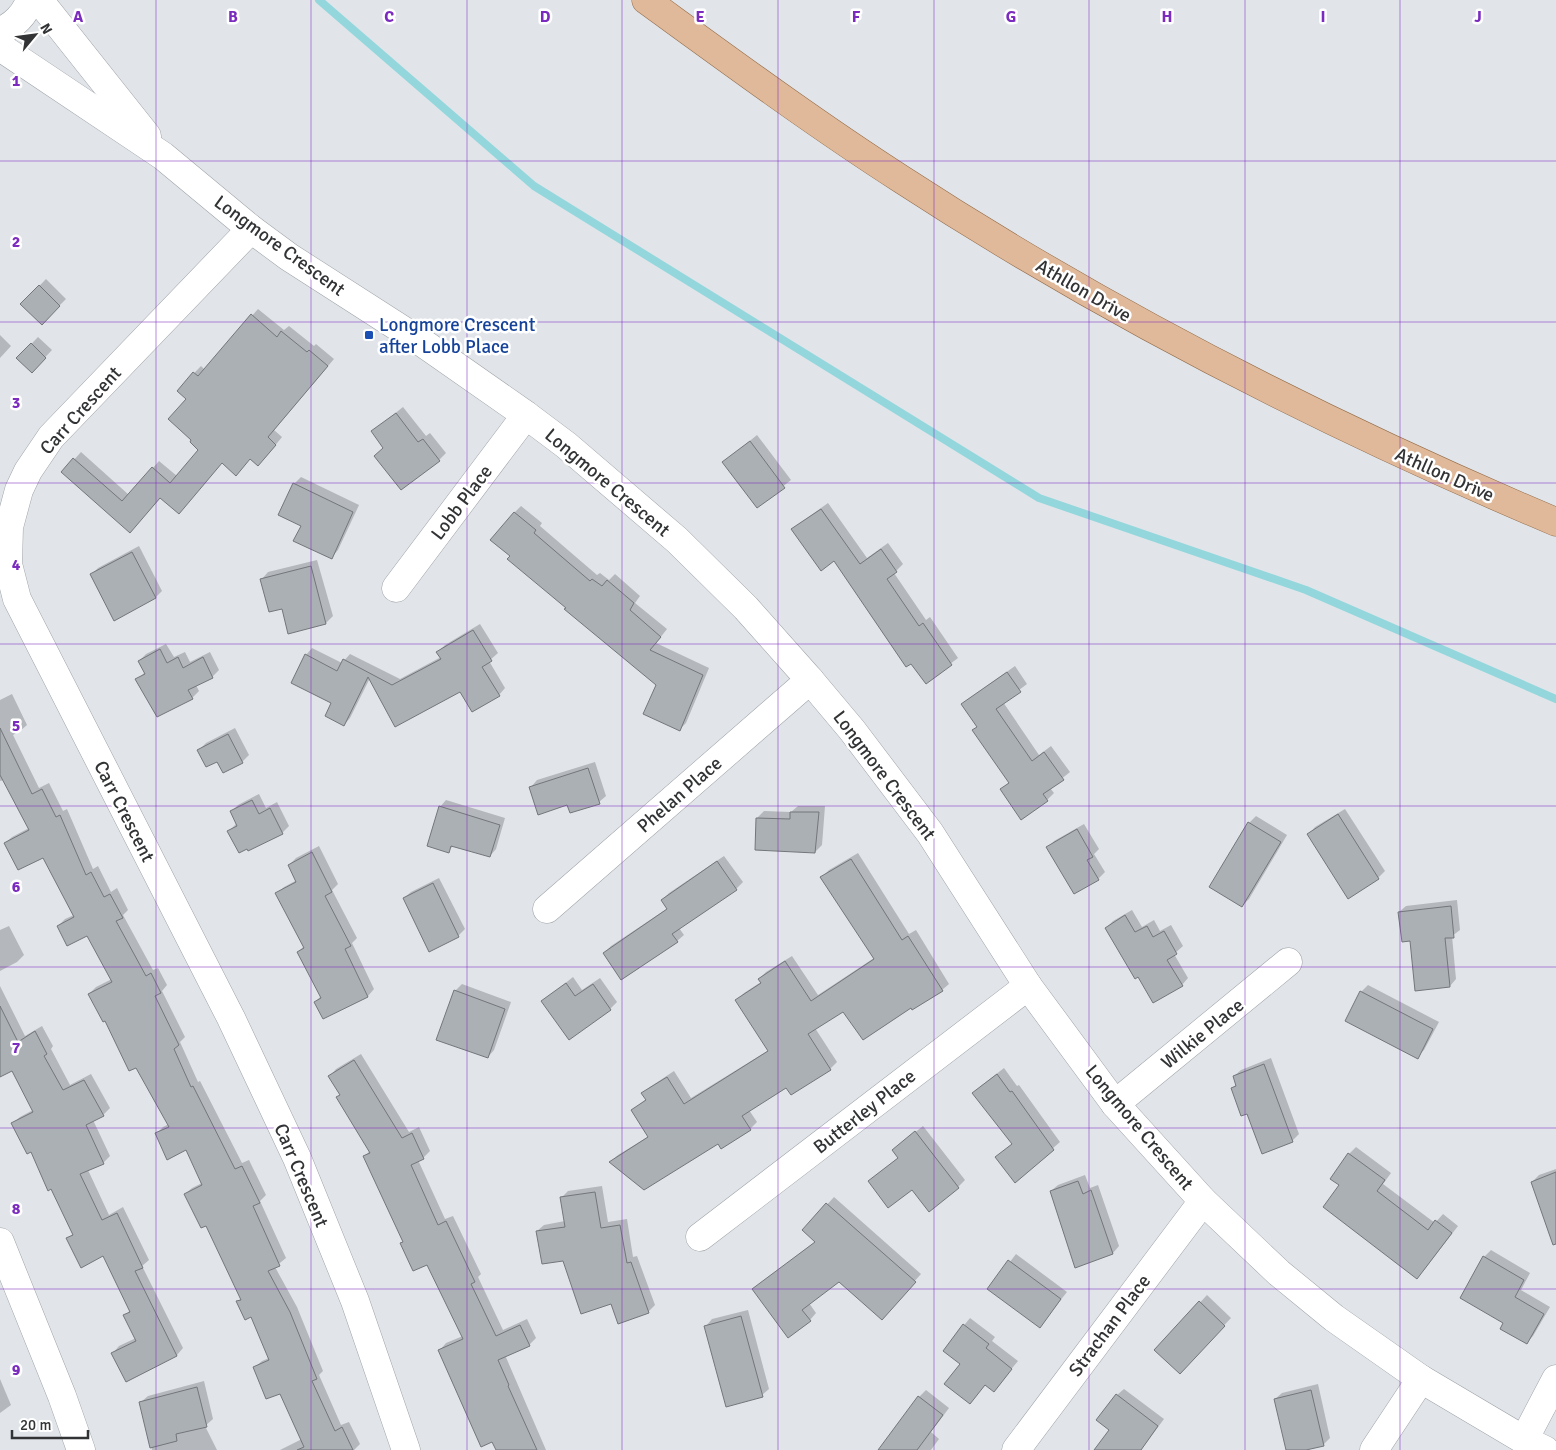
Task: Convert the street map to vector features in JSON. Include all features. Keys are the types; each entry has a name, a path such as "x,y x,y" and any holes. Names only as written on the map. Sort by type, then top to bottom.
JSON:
{"main road":[{"name":"Athllon Drive","path":"646,0 765,87 901,180 1042,266 1140,322 1360,435 1482,491 1556,522"}],"street":[{"path":"0,31 15,22 23,13 30,0"},
{"name":"Longmore Crescent","path":"39,0 163,156"},
{"name":"Longmore Crescent","path":"0,47 163,156 251,229 289,257 423,343 526,415 566,445 677,540 746,608 852,730 930,833 1028,986 1115,1104 1203,1201 1279,1273 1334,1318 1421,1379 1534,1445"},
{"name":"Carr Crescent","path":"251,229 52,437 28,471 19,490 9,527 8,564 17,599 231,1018 297,1158 355,1301 406,1450"},
{"name":"Lobb Place","path":"396,588 526,415"},
{"name":"Phelan Place","path":"547,909 810,680"},
{"name":"Wilkie Place","path":"1115,1104 1288,962"},
{"name":"Butterley Place","path":"700,1238 1028,986"},
{"name":"Strachan Place","path":"1016,1450 1203,1201"},
{"path":"0,1242 62,1396 80,1450"},
{"path":"1374,1450 1421,1379"},
{"path":"1534,1445 1556,1380"}],"building":[{"path":"39,285 60,306 42,325 20,304"},
{"path":"251,314 277,337 281,331 328,366 268,437 276,445 258,466 250,459 236,476 222,463 179,514 160,498 130,533 61,472 73,458 122,501 152,467 170,483 198,450 190,442 191,440 168,419 186,399 177,391 193,372 198,376"},
{"path":"31,343 46,358 32,373 16,358"},
{"path":"396,413 418,442 423,439 440,461 401,490 374,456 383,448 371,431"},
{"path":"750,441 785,488 757,508 722,462"},
{"path":"293,483 353,512 332,559 293,541 301,526 278,515"},
{"path":"821,509 860,564 881,549 897,572 887,579 919,626 923,623 952,665 926,684 911,664 906,667 834,561 821,571 791,529"},
{"path":"514,512 536,530 534,533 590,581 592,579 602,586 607,580 634,603 630,610 661,637 650,650 703,675 680,731 643,714 656,685 564,609 566,608 507,559 510,556 490,540"},
{"path":"132,552 156,598 114,621 90,574"},
{"path":"311,566 326,624 288,634 282,609 269,612 260,579"},
{"path":"473,630 492,661 482,667 500,696 472,712 460,692 395,727 368,677 344,726 325,716 331,703 291,683 305,654 337,671 343,659 392,685 441,659 436,652"},
{"path":"160,649 167,663 178,657 183,668 203,657 213,678 188,690 193,699 157,717 135,679 145,674 138,661"},
{"path":"1007,672 1021,692 996,709 1032,761 1044,752 1064,780 1043,794 1048,801 1021,820 1000,789 1009,783 972,730 977,727 961,704"},
{"path":"0,728 32,794 42,789 56,817 60,815 86,875 91,872 104,897 110,894 123,918 116,921 146,976 151,973 161,993 155,996 179,1045 174,1049 191,1087 193,1086 235,1169 242,1166 260,1203 253,1206 280,1266 268,1271 290,1312 317,1379 312,1381 335,1431 342,1427 353,1450 297,1450 304,1447 280,1394 266,1399 253,1367 269,1360 251,1317 245,1320 236,1301 241,1300 206,1226 201,1228 184,1194 202,1185 186,1150 167,1160 155,1133 169,1127 136,1068 129,1071 105,1021 103,1022 88,994 112,982 87,936 67,946 57,926 74,917 43,858 18,870 4,843 29,830 0,775"},
{"path":"228,734 243,763 223,773 217,762 206,767 197,750"},
{"path":"588,768 600,804 570,813 567,805 538,815 529,787"},
{"path":"252,800 259,814 270,808 283,834 248,851 247,849 239,853 227,831 237,826 230,811"},
{"path":"439,806 500,825 490,857 451,846 449,853 427,846"},
{"path":"790,812 819,812 815,853 755,850 756,818 790,819"},
{"path":"1338,814 1379,879 1348,899 1307,834"},
{"path":"1248,822 1281,842 1242,907 1209,887"},
{"path":"1077,829 1093,857 1087,860 1099,880 1074,894 1046,847"},
{"path":"312,852 332,892 325,896 351,946 345,949 368,997 323,1019 314,1002 321,998 297,952 304,948 275,893 296,882 288,865"},
{"path":"851,859 902,940 908,936 943,991 912,1010 911,1008 863,1040 843,1012 808,1034 831,1070 791,1095 786,1088 742,1116 751,1130 721,1149 718,1144 644,1190 609,1162 648,1137 631,1110 646,1100 641,1093 667,1077 684,1104 768,1051 735,1000 761,983 758,979 785,961 811,1001 874,959 820,877"},
{"path":"717,861 737,890 672,934 678,942 621,980 603,953 667,909 661,900"},
{"path":"433,883 459,937 429,952 403,898"},
{"path":"1451,906 1454,938 1445,938 1450,987 1415,991 1410,941 1402,942 1398,912"},
{"path":"1125,915 1135,932 1147,926 1153,937 1164,931 1177,954 1167,960 1183,986 1153,1003 1138,977 1135,979 1105,928"},
{"path":"566,983 575,996 593,984 611,1010 569,1040 541,1001"},
{"path":"454,990 505,1009 488,1058 436,1040"},
{"path":"1360,991 1433,1029 1418,1059 1345,1021"},
{"path":"0,1006 18,1042 35,1031 47,1054 44,1056 63,1090 84,1080 104,1116 86,1125 104,1164 80,1174 102,1220 117,1213 143,1268 135,1271 177,1356 126,1382 111,1353 136,1341 123,1315 130,1312 103,1256 81,1268 66,1238 73,1235 51,1189 48,1191 31,1152 27,1154 11,1123 33,1112 12,1071 0,1077"},
{"path":"354,1060 402,1138 412,1133 424,1159 411,1165 438,1225 446,1221 475,1282 471,1284 496,1336 520,1325 530,1346 498,1360 537,1450 496,1450 492,1442 481,1447 438,1350 463,1339 427,1265 413,1271 400,1243 403,1242 363,1156 370,1153 336,1097 340,1095 328,1076"},
{"path":"1264,1064 1293,1142 1262,1154 1247,1114 1241,1116 1231,1088 1236,1086 1233,1076"},
{"path":"997,1074 1010,1092 1012,1091 1054,1150 1015,1183 995,1157 1012,1144 972,1093"},
{"path":"915,1131 959,1188 929,1212 912,1190 888,1208 868,1181 898,1158 892,1150"},
{"path":"1348,1153 1385,1180 1377,1191 1428,1230 1435,1220 1452,1233 1417,1279 1323,1207 1339,1185 1330,1179"},
{"path":"1556,1172 1556,1244 1553,1245 1531,1182"},
{"path":"1078,1181 1083,1194 1091,1190 1113,1254 1075,1268 1050,1191"},
{"path":"595,1192 601,1228 620,1225 627,1263 631,1262 649,1313 618,1324 611,1304 581,1314 563,1261 542,1264 536,1231 565,1227 560,1197"},
{"path":"826,1203 916,1282 882,1320 839,1282 802,1310 811,1321 788,1338 752,1289 815,1242 802,1230"},
{"path":"1483,1256 1524,1280 1515,1297 1544,1314 1527,1344 1500,1329 1503,1323 1460,1298"},
{"path":"1008,1260 1061,1299 1040,1328 987,1289"},
{"path":"1199,1301 1225,1326 1180,1374 1154,1350"},
{"path":"741,1316 763,1397 726,1407 704,1326"},
{"path":"963,1324 989,1344 986,1348 1012,1369 994,1392 985,1385 970,1404 944,1384 960,1364 943,1351"},
{"path":"197,1387 207,1427 176,1434 177,1441 150,1448 139,1402"},
{"path":"1311,1390 1324,1446 1306,1450 1286,1450 1274,1399"},
{"path":"1116,1394 1158,1426 1141,1450 1094,1450 1109,1430 1096,1420"},
{"path":"918,1396 943,1415 917,1450 878,1450"}],"waterway":[{"path":"319,0 534,186 1039,498 1306,590 1556,699"}],"place":[{"name":"Longmore Crescent after Lobb Place","path":"369,335"}]}
